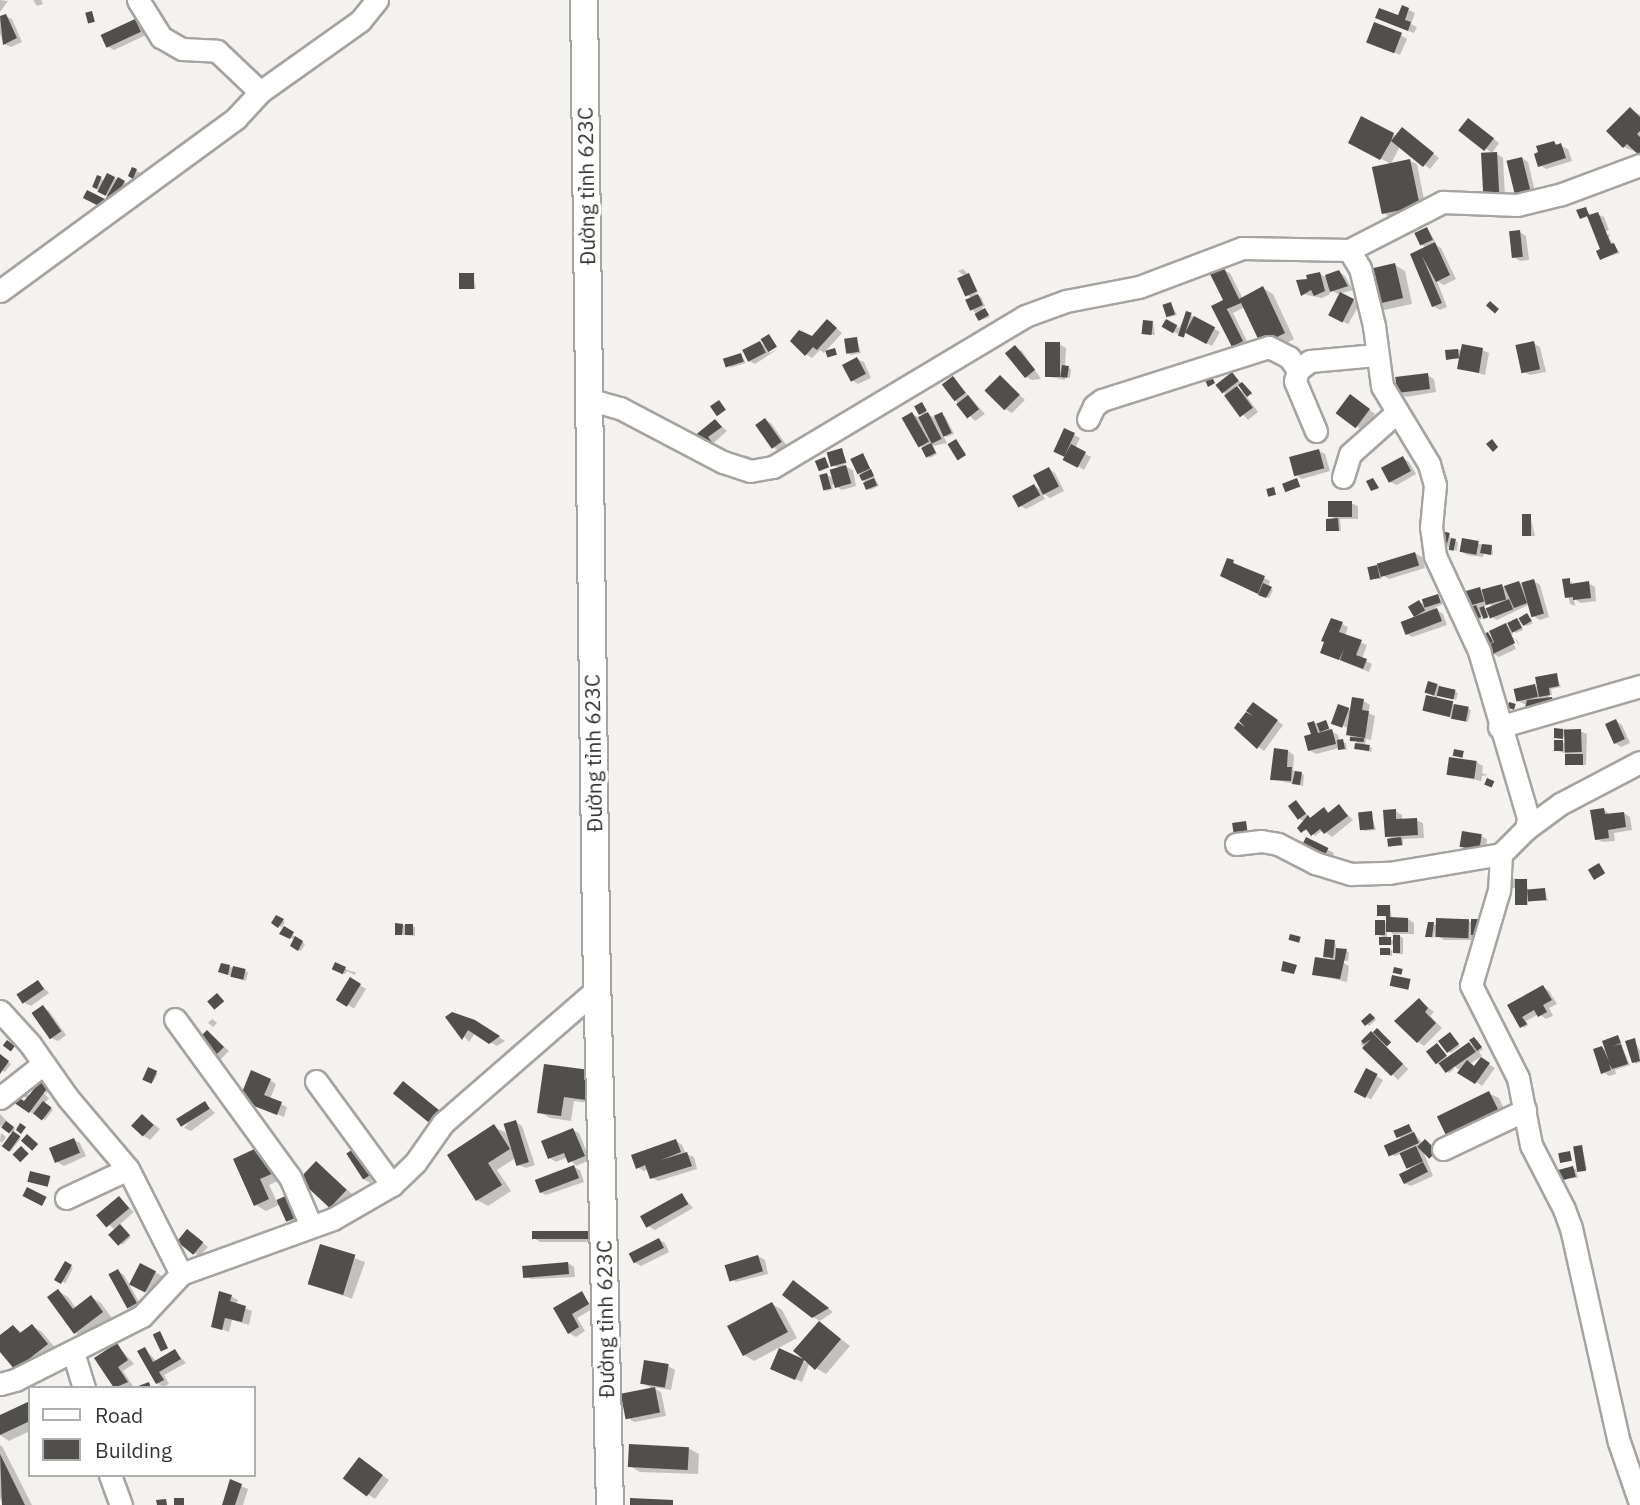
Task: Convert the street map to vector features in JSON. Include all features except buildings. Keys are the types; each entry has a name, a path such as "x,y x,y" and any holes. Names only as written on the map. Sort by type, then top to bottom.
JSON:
{"main road":[{"name":"Đường tỉnh 623C","path":"584,0 597,989 610,1505"}],"street":[{"path":"138,0 161,37 182,49 217,51 260,92"},
{"path":"0,290 236,118 260,92 360,21 377,0"},
{"path":"589,399 620,408 723,462 750,471 773,467 1025,316 1066,301 1139,287 1242,248 1349,250 1443,202 1517,205 1562,194 1640,164"},
{"path":"1349,250 1360,268 1374,326 1382,386 1429,464 1435,485 1432,527 1435,556 1479,651 1499,727 1522,791 1528,818 1526,829"},
{"path":"1088,419 1094,406 1102,400 1269,347 1289,357 1298,370"},
{"path":"1316,431 1295,381 1298,370 1310,361 1376,355"},
{"path":"1343,477 1350,454 1396,413"},
{"path":"1499,727 1640,686"},
{"path":"1236,844 1261,841 1278,844 1315,863 1351,874 1389,873 1501,854 1526,829 1560,804 1640,762"},
{"path":"1501,854 1499,890 1471,985 1518,1078 1531,1145 1571,1228 1619,1442 1640,1503"},
{"path":"0,1384 15,1380 142,1316 181,1274 349,1212 392,1185 415,1163 443,1124 597,989"},
{"path":"0,1011 128,1169 181,1274"},
{"path":"176,1019 290,1177 311,1226"},
{"path":"0,1098 43,1063"},
{"path":"316,1081 392,1185"},
{"path":"1443,1149 1525,1110"},
{"path":"66,1198 128,1169"},
{"path":"73,1352 83,1386"},
{"path":"111,1477 121,1505"}]}
